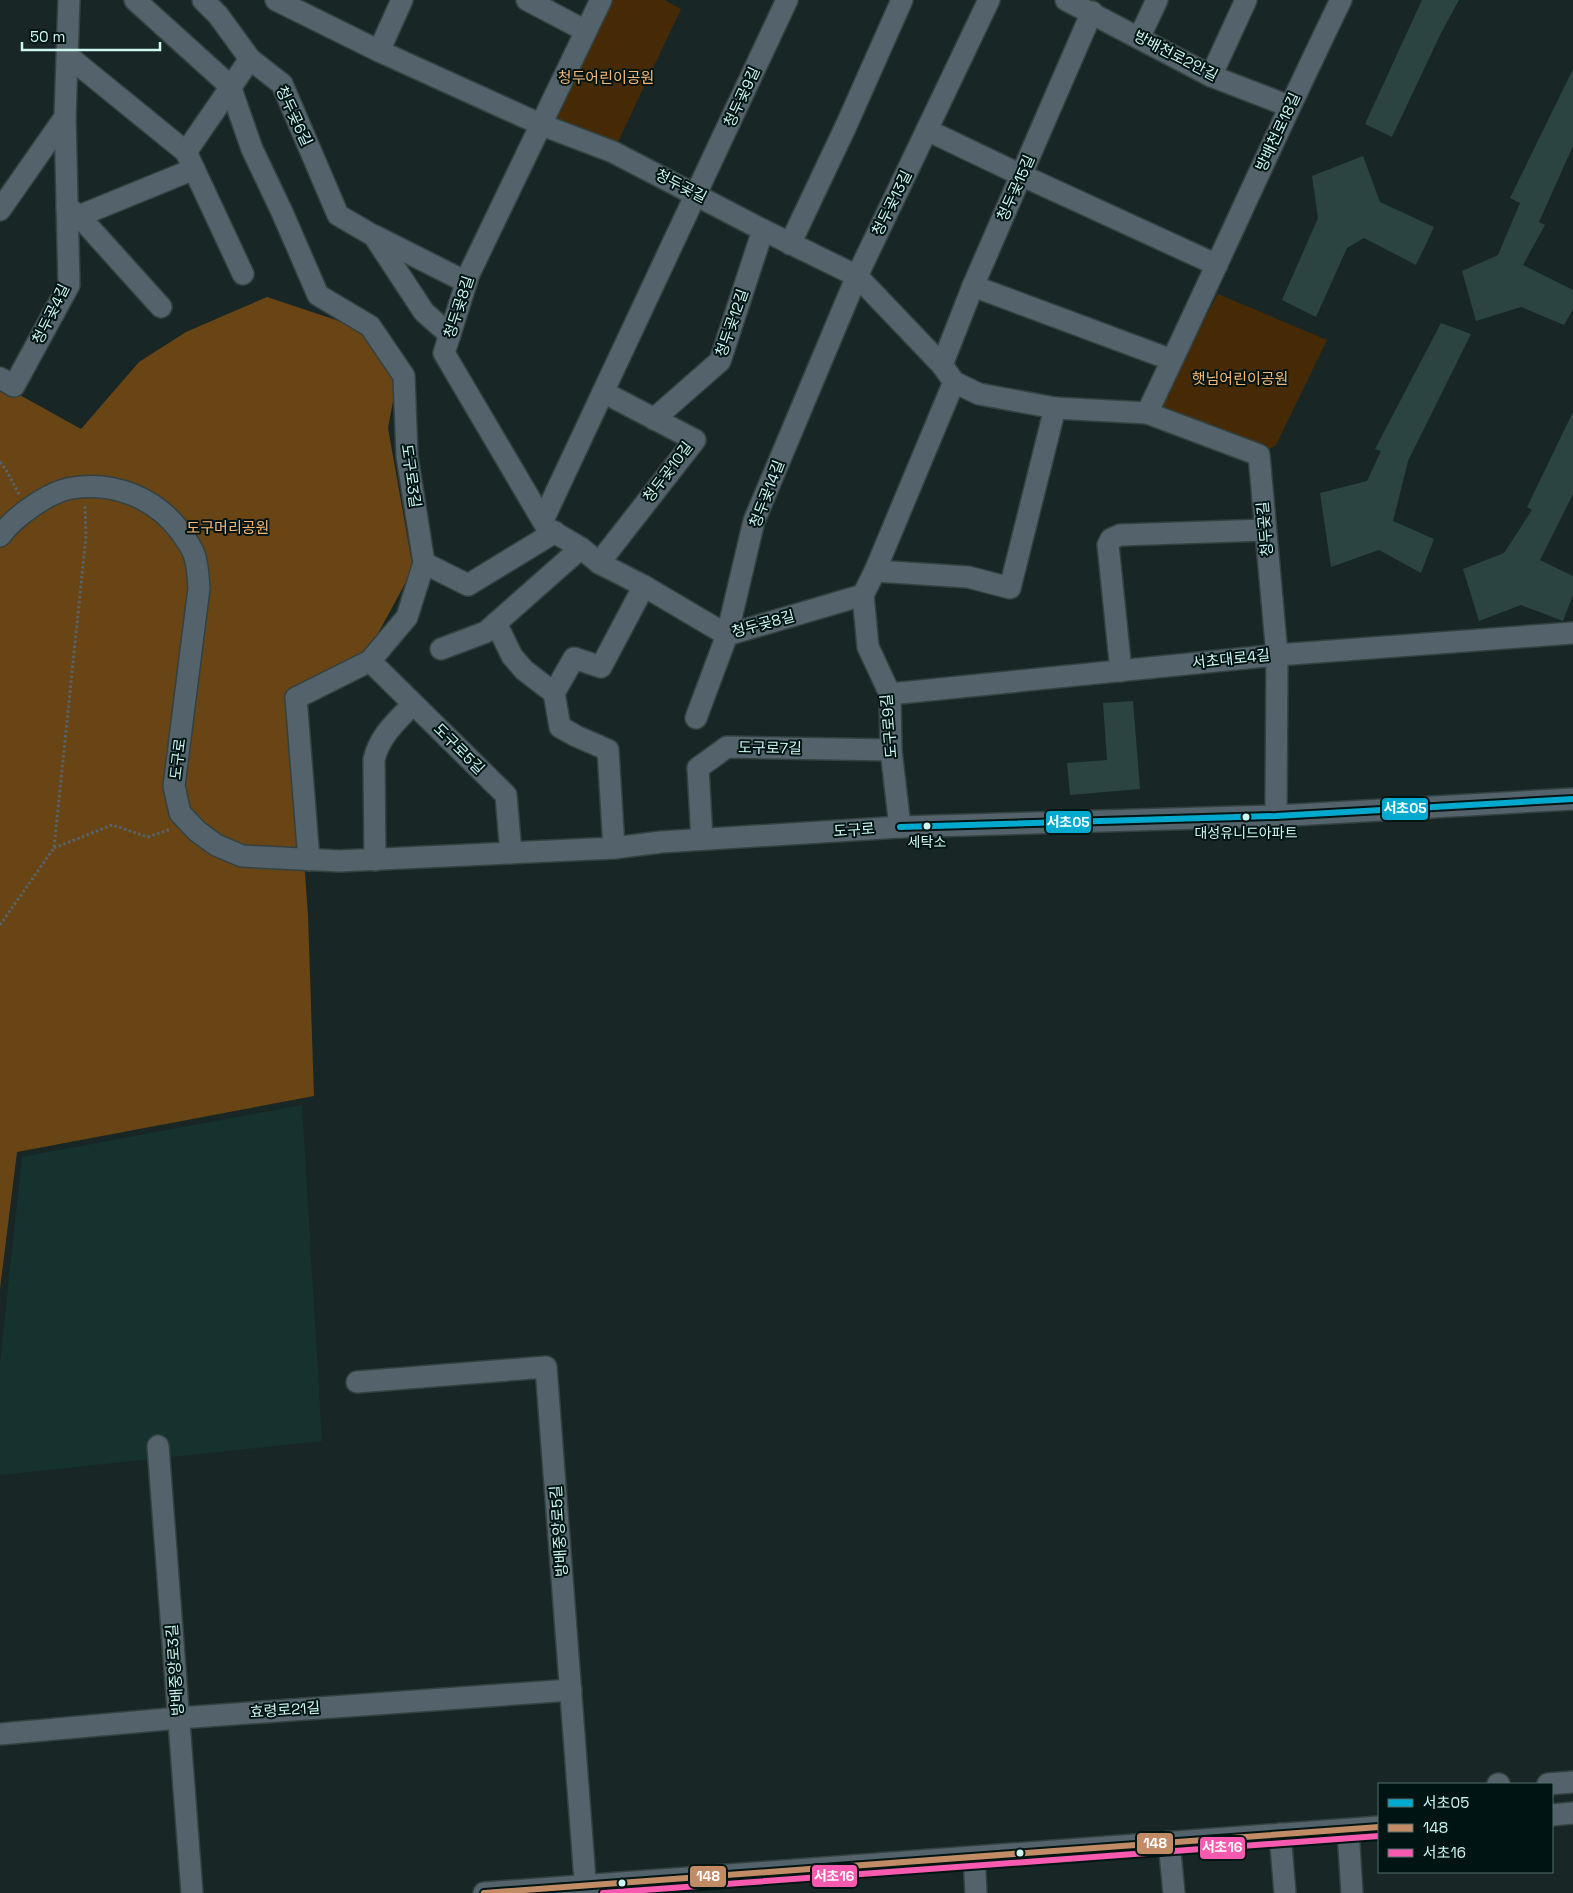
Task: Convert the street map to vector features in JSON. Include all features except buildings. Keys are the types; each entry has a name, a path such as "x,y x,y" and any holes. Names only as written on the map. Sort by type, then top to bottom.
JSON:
{"street":[{"name":"청두곶4길","path":"7,382 69,285 73,212 65,117 69,0"},
{"path":"135,0 230,86"},
{"name":"청두곶6길","path":"203,0 218,15 250,58 282,84 338,215 374,236 466,282"},
{"name":"청두곶길","path":"276,0 379,52 542,125 613,152 790,244 857,276 948,374 979,394 1055,408 1147,413 1259,455 1277,655 1276,816"},
{"path":"379,52 402,0"},
{"path":"527,0 586,31"},
{"name":"청두곶8길","path":"601,0 469,274 444,353 549,526 599,562 727,635 863,595"},
{"name":"청두곶9길","path":"696,194 788,0"},
{"path":"790,244 850,118 902,0"},
{"name":"청두곶13길","path":"857,276 989,0"},
{"name":"방배천로2안길","path":"1066,0 1211,76 1289,106"},
{"path":"1139,38 1157,0"},
{"path":"1211,76 1246,0"},
{"name":"방배천로18길","path":"1147,413 1289,106 1341,0"},
{"name":"청두곶15길","path":"948,374 973,286 1092,12"},
{"path":"68,56 190,161 243,274"},
{"path":"161,307 73,212 190,161 230,86 250,58"},
{"name":"도구로3길","path":"230,86 252,149 318,295 370,326 404,376 407,456 424,563 407,616 370,661 296,698 309,860"},
{"path":"0,210 65,117"},
{"path":"927,130 1021,176 1217,265"},
{"path":"424,563 468,585 549,526 602,392 696,194"},
{"name":"청두곶12길","path":"654,419 720,361 763,230"},
{"name":"청두곶6길","path":"374,236 424,312 450,335"},
{"name":"청두곶14길","path":"696,718 727,635 754,521 857,276"},
{"path":"973,286 1172,360"},
{"path":"863,595 876,571 948,374"},
{"name":"청두곶10길","path":"599,562 695,440 602,392"},
{"path":"876,571 968,577 1010,588 1055,408"},
{"name":"도구로","path":"0,536 7,527 48,496 71,488 114,489 147,500 162,511 174,524 194,553 198,570 199,588 174,786 180,814 197,831 216,845 242,856 339,862 614,848 661,842 900,827 1276,816 1573,799"},
{"path":"1121,671 1108,545 1110,539 1120,536 1266,530"},
{"path":"441,649 486,632 581,548"},
{"path":"614,848 608,750 560,727 554,693 574,658 601,668 644,586"},
{"name":"도구로9길","path":"863,595 868,647 890,694 891,750 900,827"},
{"path":"496,623 512,656 524,670 554,693"},
{"name":"서초대로4길","path":"890,694 1277,655 1573,633"},
{"name":"도구로5길","path":"370,661 506,795 511,853"},
{"path":"375,860 374,760 376,751 386,732 413,704"},
{"name":"도구로7길","path":"702,839 698,768 727,747 891,750"},
{"name":"방배중앙로5길","path":"357,1382 546,1367 586,1889"},
{"name":"방배중앙로3길","path":"158,1446 192,1893"},
{"name":"효령로21길","path":"0,1734 179,1718 571,1690"},
{"path":"1553,1784 1573,1782"},
{"path":"1553,1815 1573,1813"},
{"path":"484,1893 586,1889 974,1857 1378,1827"},
{"path":"1348,1830 1352,1893"},
{"path":"1280,1834 1285,1893"},
{"path":"1169,1842 1174,1893"},
{"path":"974,1857 976,1893"}],"path":[{"path":"0,462 28,511"},
{"path":"0,925 54,848 86,536 85,488"},
{"path":"54,848 112,825 148,838 189,822"}],"shaded area":[{"path":"302,1105 322,1441 0,1475 0,1362 22,1157"}],"green space":[{"name":"청두어린이공원","path":"601,0 664,0 681,9 613,152 542,125"},
{"name":"햇님어린이공원","path":"1218,294 1327,340 1276,445 1259,455 1153,411"},
{"name":"도구머리공원","path":"267,297 336,320 369,334 398,374 388,428 413,569 369,650 292,693 308,915 314,1096 17,1152 0,1289 0,384 81,429 139,362 186,332"}],"transit line":[{"name":"서초05","path":"900,827 1276,816 1573,799"},
{"name":"148","path":"484,1893 1378,1827"},
{"name":"서초16","path":"603,1893 1378,1836"}],"place":[{"name":"대성유니드아파트","path":"1246,817"},
{"name":"세탁소","path":"927,826"}]}
